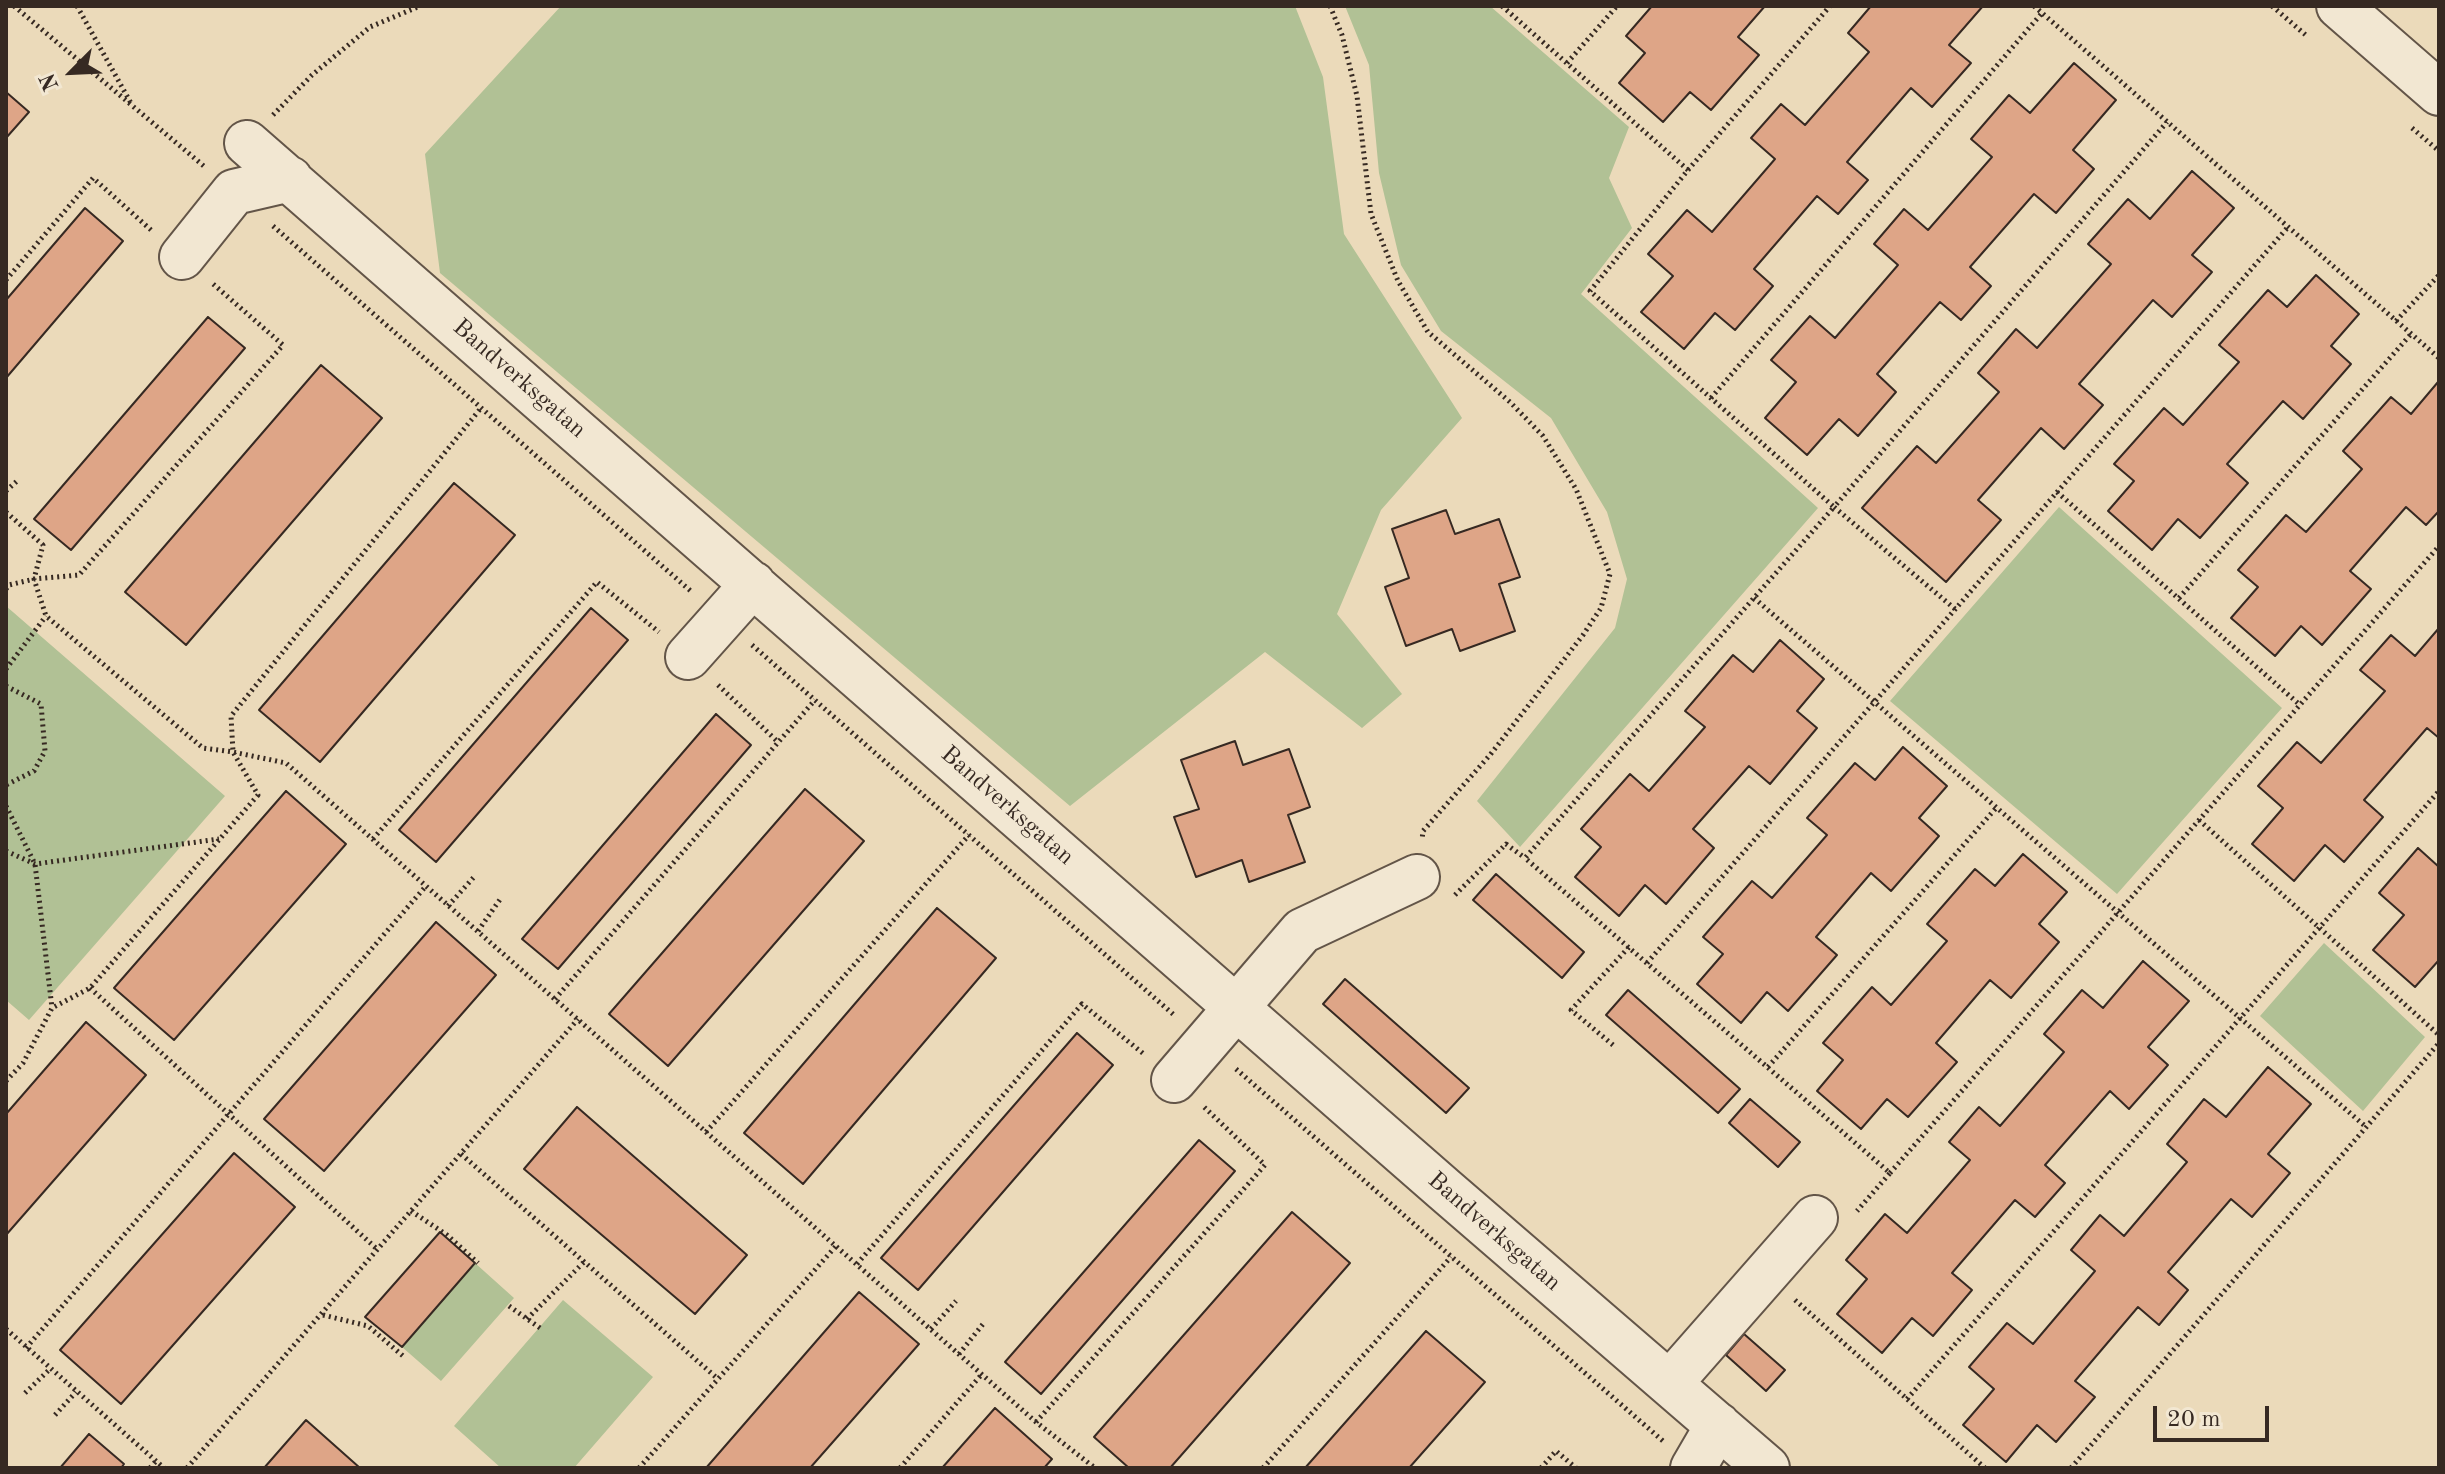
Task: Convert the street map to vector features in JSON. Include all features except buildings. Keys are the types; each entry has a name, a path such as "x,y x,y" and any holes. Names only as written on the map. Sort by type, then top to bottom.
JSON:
{"street":[{"path":"2356,11 2439,93"},
{"name":"Bandverksgatan","path":"247,143 1767,1468"},
{"path":"183,258 234,192 290,179"},
{"path":"689,659 753,584"},
{"path":"1174,1081 1302,931 1431,890"},
{"path":"1670,1383 1832,1219"},
{"path":"1693,1468 1718,1425"}],"path":[{"path":"14,6 234,192 1693,1468"},
{"path":"77,6 135,109"},
{"path":"247,143 312,75 370,27 420,6"},
{"path":"1330,6 1342,35 1357,96 1371,214 1398,281 1428,332 1510,402 1543,436 1576,489 1610,574 1601,608 1583,635 1490,755 1423,831 1431,890 1506,844 1890,1173"},
{"path":"1502,6 1688,170"},
{"path":"1567,63 1617,6"},
{"path":"1830,6 1688,170 1590,291 1834,507 1955,609"},
{"path":"2034,6 2439,358"},
{"path":"1711,398 2042,13"},
{"path":"1525,858 2167,122"},
{"path":"6,280 93,178 283,345 79,575 34,579 9,585 6,589"},
{"path":"1647,963 2288,227"},
{"path":"2396,321 2439,275"},
{"path":"2179,598 2411,334"},
{"path":"6,1081 23,1063 52,1008 90,988 258,795 233,752 231,716 481,408"},
{"path":"6,491 17,481"},
{"path":"2057,492 2300,705"},
{"path":"6,512 43,545 34,579 46,616 203,748 286,763 1036,1422 1095,1468"},
{"path":"1832,1219 1890,1173 2439,546"},
{"path":"373,839 597,582 689,659 778,742"},
{"path":"1754,598 2365,1126"},
{"path":"6,669 46,616"},
{"path":"6,686 41,704 45,751 34,771 6,785"},
{"path":"555,999 815,700"},
{"path":"1907,1399 2439,791"},
{"path":"6,806 35,864 52,1008"},
{"path":"1768,1067 1996,808"},
{"path":"2199,820 2439,1035"},
{"path":"706,1132 969,835"},
{"path":"6,851 35,864 220,839"},
{"path":"448,906 474,877"},
{"path":"26,1348 426,886"},
{"path":"478,931 501,898"},
{"path":"1613,1045 1571,1010 1629,947"},
{"path":"90,988 378,1250"},
{"path":"857,1264 1082,1004 1174,1081 1265,1165 1036,1422"},
{"path":"187,1468 578,1019"},
{"path":"2071,1468 2439,1043"},
{"path":"461,1154 718,1379"},
{"path":"411,1211 447,1235 478,1263"},
{"path":"639,1468 836,1246"},
{"path":"1263,1468 1452,1257"},
{"path":"527,1319 584,1262"},
{"path":"1787,1293 1985,1468"},
{"path":"931,1329 956,1301"},
{"path":"509,1306 540,1328"},
{"path":"323,1315 368,1326 403,1356"},
{"path":"959,1354 983,1324"},
{"path":"6,1329 164,1468"},
{"path":"25,1393 50,1369"},
{"path":"900,1468 982,1374"},
{"path":"55,1415 76,1392"},
{"path":"1541,1468 1556,1451 1576,1468"},
{"path":"150,1468 156,1461"}],"green space":[{"path":"561,6 1295,6 1323,77 1344,234 1462,418 1381,510 1337,614 1402,694 1362,728 1265,652 1070,806 440,273 425,154"},
{"path":"1345,6 1490,6 1629,127 1609,178 1632,228 1581,294 1818,508 1520,847 1477,801 1615,628 1627,579 1607,512 1551,418 1441,331 1401,265 1379,173 1369,65"},
{"path":"2059,507 2282,708 2117,894 1890,701"},
{"path":"6,606 225,796 29,1020 6,1000"},
{"path":"2324,943 2425,1037 2363,1111 2260,1016"},
{"path":"475,1263 514,1298 441,1381 402,1347"},
{"path":"563,1300 653,1377 574,1468 501,1468 454,1426"}]}
